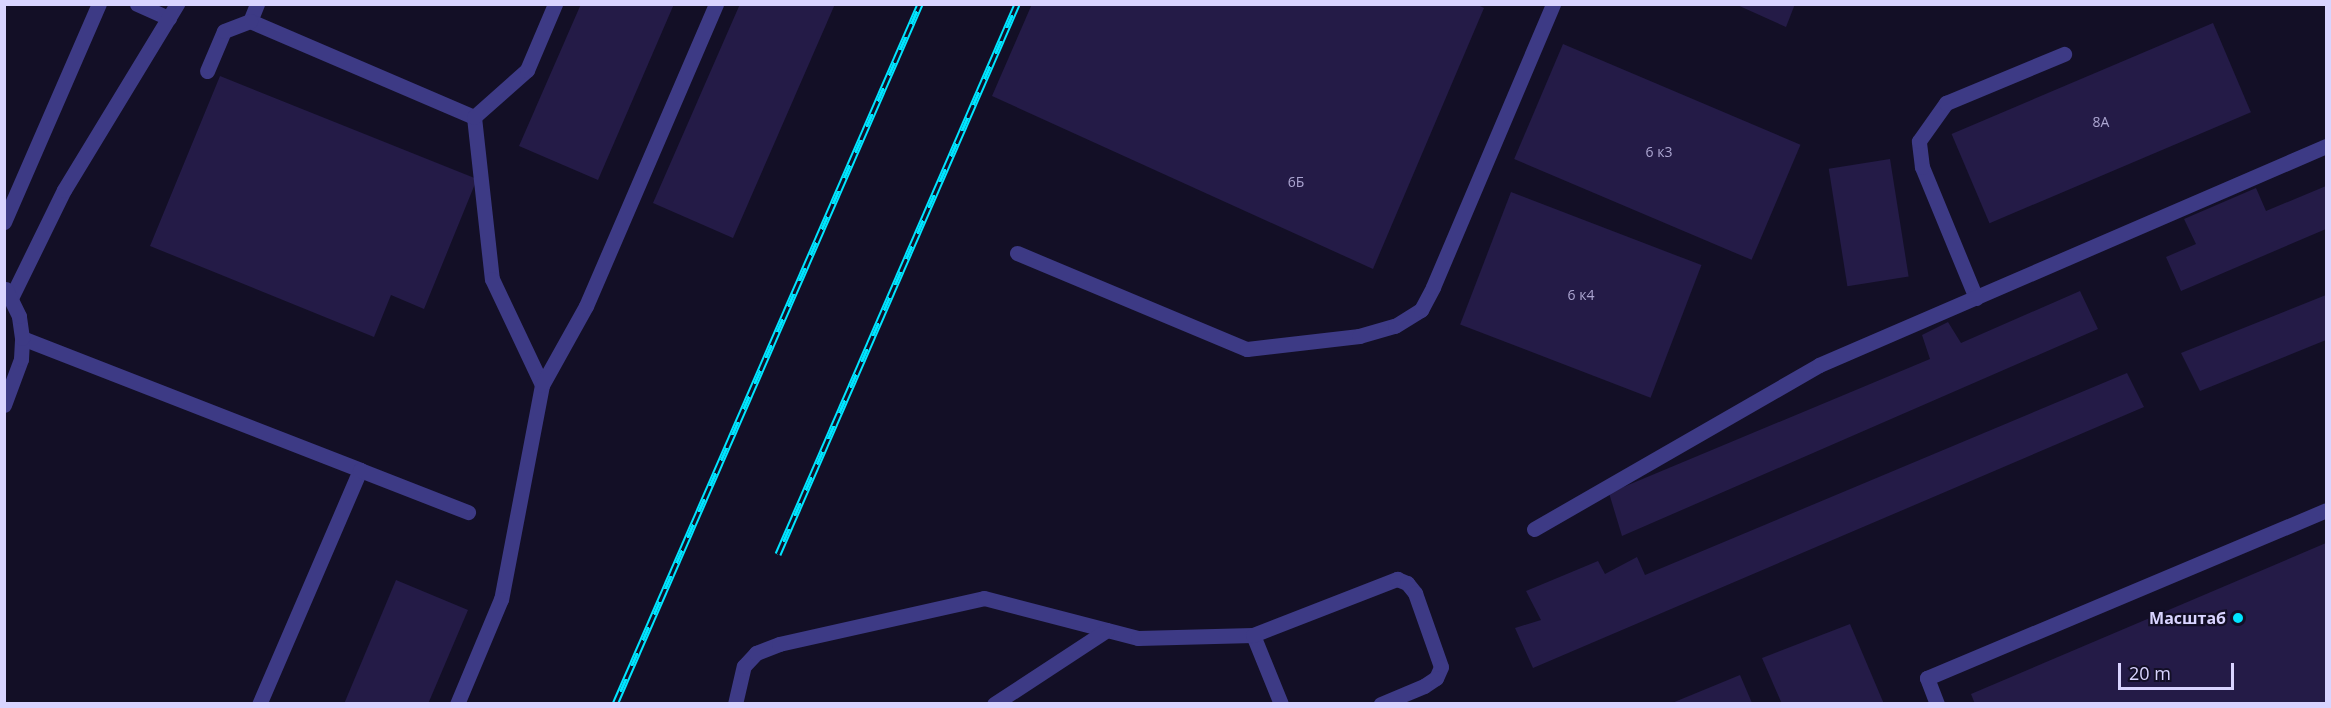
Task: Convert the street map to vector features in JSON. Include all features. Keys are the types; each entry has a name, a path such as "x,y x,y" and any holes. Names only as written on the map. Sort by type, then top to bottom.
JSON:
{"lane":[{"path":"4,222 99,4"},
{"path":"4,405 21,359 22,338 8,291 64,190 173,11 137,4"},
{"path":"250,21 257,4"},
{"path":"474,117 527,70 555,4"},
{"path":"457,704 501,598 542,385 586,306 716,4"},
{"path":"1017,253 1246,349 1359,336 1395,326 1421,310 1553,4"},
{"path":"207,71 224,31 250,21 474,117"},
{"path":"1977,298 1922,167 1919,141 1946,103 2064,54"},
{"path":"474,117 492,279 542,385"},
{"path":"1534,529 1819,365 2326,147"},
{"path":"22,338 468,512"},
{"path":"259,704 360,470"},
{"path":"1937,704 1927,678 2326,510"},
{"path":"735,704 744,666 756,653 771,647 984,598 1137,639 1253,635 1386,580 1407,583 1439,653 1441,668 1436,678 1424,686 1381,704"},
{"path":"994,704 1107,630"},
{"path":"1253,635 1281,704"}],"building":[{"path":"581,4 674,4 598,180 519,146"},
{"path":"740,4 835,4 733,238 653,203"},
{"path":"1032,4 1476,4 1484,8 1373,269 992,96"},
{"path":"1735,4 1795,4 1786,27"},
{"path":"2213,23 2251,112 1989,223 1952,134"},
{"path":"1563,44 1800,145 1752,260 1514,159"},
{"path":"220,76 477,179 424,309 391,295 374,337 150,246"},
{"path":"1890,159 1909,277 1847,286 1829,169"},
{"path":"2326,186 2326,229 2181,291 2166,257 2196,244 2184,219 2256,188 2266,211"},
{"path":"1511,192 1701,265 1651,398 1460,325"},
{"path":"2080,291 2098,329 1622,536 1609,493 1930,359 1922,335 1948,322 1961,343"},
{"path":"2326,295 2326,340 2200,391 2181,353"},
{"path":"2127,373 2144,407 1533,668 1515,628 1541,620 1526,591 1598,561 1605,574 1637,557 1645,575"},
{"name":"Масштаб","path":"2326,543 2326,704 1975,704 1971,694"},
{"path":"396,580 468,610 428,704 344,704"},
{"path":"1850,624 1884,704 1782,704 1762,658"},
{"path":"1740,675 1752,703 1672,703"}],"railway":[{"path":"615,704 920,4"},
{"path":"778,554 1017,4"}],"place":[{"name":"Масштаб","path":"2238,618"}]}
